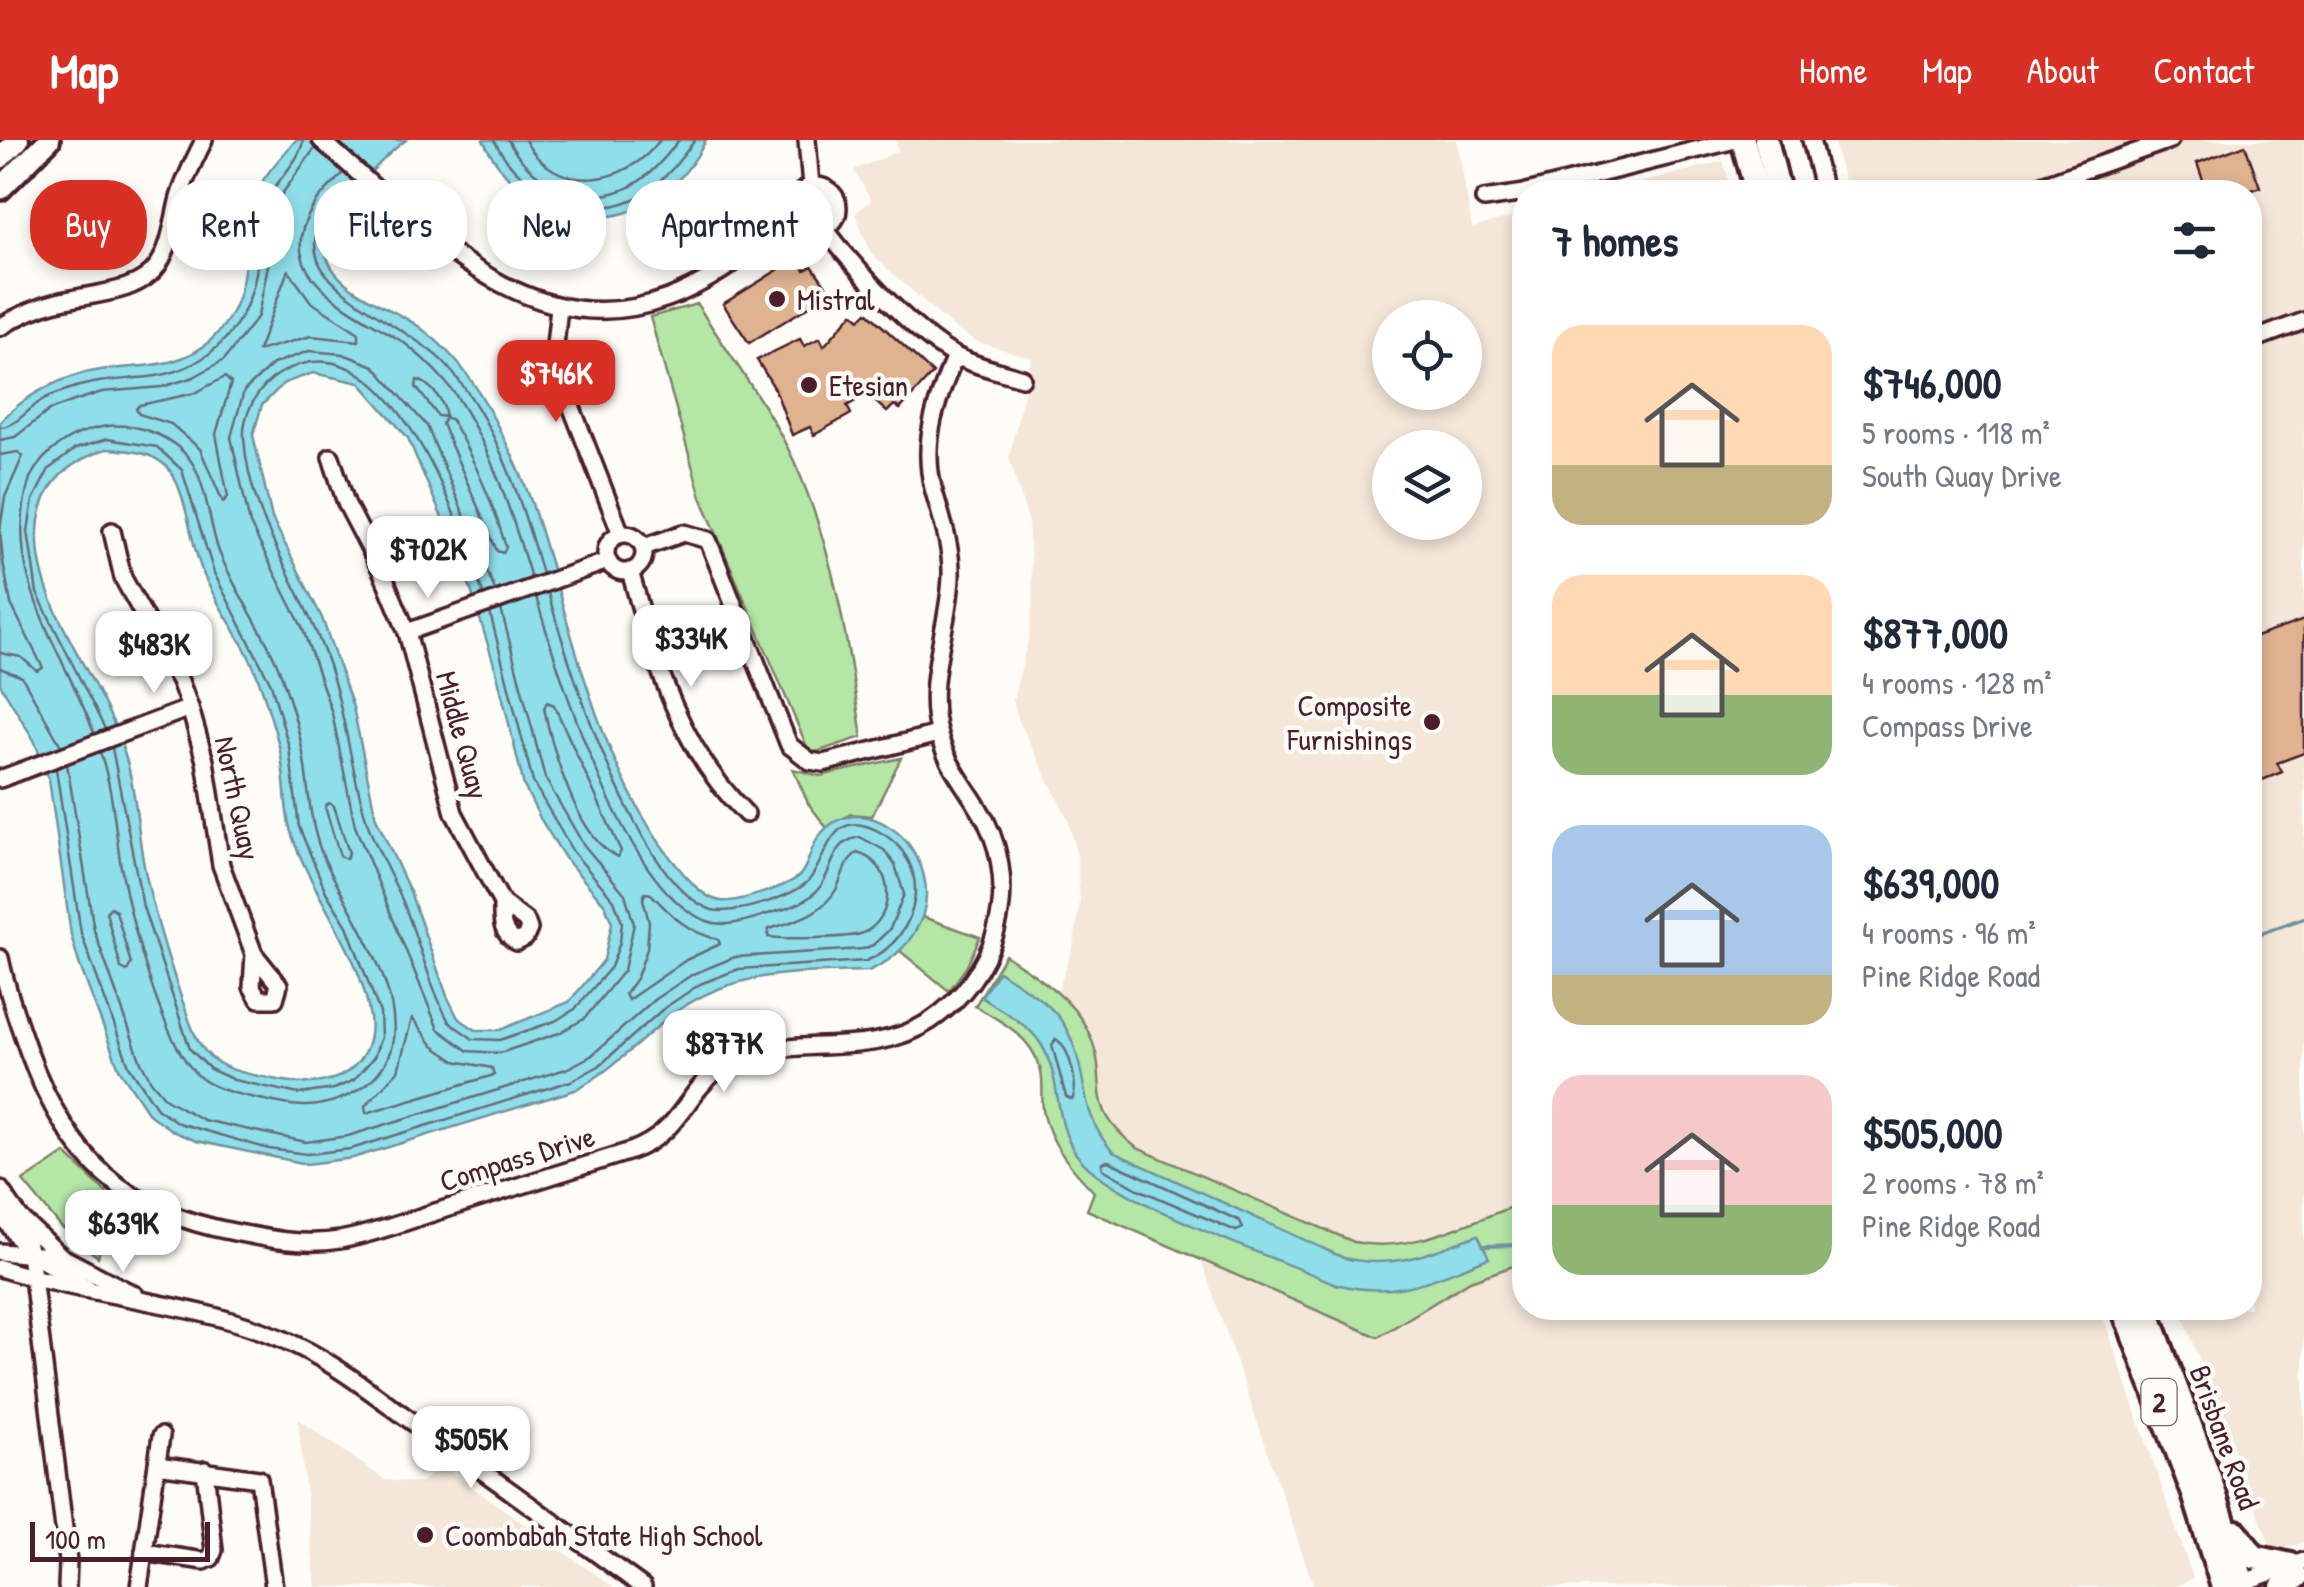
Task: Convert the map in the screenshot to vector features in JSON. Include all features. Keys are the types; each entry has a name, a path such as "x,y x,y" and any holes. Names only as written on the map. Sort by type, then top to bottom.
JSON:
{"highway":[{"path":"1743,140 1754,180"},
{"path":"1766,140 1777,180"},
{"name":"Brisbane Road","path":"2127,1320 2214,1557 2235,1586"},
{"name":"Brisbane Road","path":"2150,1320 2217,1498 2235,1586"},
{"path":"2217,1498 2250,1554 2296,1573"},
{"path":"2203,1587 2214,1557"}],"main road":[{"path":"0,158 18,140"},
{"path":"0,190 49,140"}],"street":[{"path":"0,327 21,314 127,288 158,266 170,240 180,193 204,140"},
{"path":"322,140 491,281 559,308 636,306 666,299 720,270"},
{"path":"807,140 810,180"},
{"path":"1571,180 1688,146 1735,140"},
{"path":"1810,140 1821,180"},
{"path":"2056,180 2170,140"},
{"path":"833,195 833,219"},
{"path":"1484,199 1512,195"},
{"path":"833,238 872,284 955,356 1022,378"},
{"path":"559,308 554,355 559,374 621,534"},
{"path":"2262,336 2304,320"},
{"name":"Compass Drive","path":"0,958 15,1013 52,1110 68,1137 94,1166 166,1214 275,1240 314,1242 353,1236 654,1143 670,1130 708,1078 731,1062 756,1054 860,1046 928,1022 957,1000 990,950 1003,904 1002,871 984,818 953,768 938,734 936,676 951,572 928,454 930,424 955,356"},
{"name":"Middle Quay","path":"331,456 346,503 382,572 407,632 454,813 502,903"},
{"name":"North Quay","path":"112,531 123,578 180,682 190,708 205,761 221,864 254,954"},
{"path":"644,547 684,533 708,540 789,745 800,756 823,762 938,734"},
{"path":"608,561 619,570 630,571 642,563 644,547 636,536 621,534"},
{"path":"608,561 608,546 621,534"},
{"path":"407,632 608,561"},
{"path":"630,571 662,682 715,783 746,814"},
{"name":"North Quay","path":"0,779 190,708"},
{"path":"0,1190 20,1218 62,1257 147,1302"},
{"path":"0,1212 30,1253 91,1291"},
{"path":"20,1218 30,1253 44,1349 68,1561 66,1587"},
{"path":"0,1252 62,1257"},
{"path":"0,1268 258,1329 316,1355 643,1587"},
{"path":"140,1587 161,1436"},
{"path":"157,1464 254,1476 262,1483 274,1587"},
{"path":"144,1552 204,1561 211,1558 214,1550 205,1470"},
{"path":"2235,1586 2296,1573"},
{"path":"2268,1587 2296,1573"}],"shaded area":[{"path":"895,140 1457,140 1472,228 1512,217 1512,1207 1401,1245 1377,1247 1354,1242 1137,1148 1114,1129 1100,1104 1097,1058 1087,1029 1058,991 1074,944 1080,900 1077,856 1068,819 1019,721 1013,700 1029,638 1033,598 1028,520 1009,457 1032,358 978,342 955,329 872,255 855,214 871,200 854,170 899,151"},
{"path":"1833,140 2304,140 2304,1542 2273,1552 2185,1320 2262,1320 2262,180 1844,180"},
{"path":"1723,161 1729,180 1651,180"},
{"path":"1201,1259 1378,1337 1470,1281 1512,1266 1512,1320 2104,1320 2193,1578 2175,1587 1314,1587"},
{"name":"Coombabah State High School","path":"298,1419 385,1480 420,1483 442,1466 613,1587 316,1587"}],"green space":[{"path":"697,304 784,441 808,494 829,562 862,737 810,754 701,497 650,317"},
{"path":"901,758 872,816 851,814 827,828 808,803 793,769 820,776"},
{"path":"923,917 980,937 967,966 949,991 900,951"},
{"path":"1005,955 1051,987 1080,1017 1094,1048 1102,1104 1108,1118 1137,1148 1354,1242 1375,1245 1416,1240 1512,1207 1512,1266 1470,1281 1378,1337 1087,1210 1094,1192 1052,1137 1044,1115 1036,1057 1014,1031 975,1006"},
{"path":"65,1153 114,1200 98,1257 61,1227 23,1181"}],"water":[{"path":"296,140 406,140 364,180 314,180 314,270 334,270 364,296 418,326 462,369 483,399 526,488 612,755 662,847 695,886 710,898 728,901 793,880 802,872 822,833 839,820 860,816 881,822 897,832 916,856 926,892 925,907 914,934 894,956 868,971 763,977 715,990 668,1018 612,1066 575,1090 353,1158 307,1164 196,1141 150,1115 119,1069 79,963 71,935 49,779 34,740 0,684 0,422 22,403 60,381 187,356 211,340 227,322 237,303 243,270 294,270 294,180 264,180","holes":["313,373 360,383 408,438 466,574 497,674 524,786 565,858 605,905 612,923 604,960 569,1002 500,1030 476,1030 458,1018 447,996 410,892 376,818 353,707 322,618 272,518 253,435 262,405 284,383","106,449 135,452 161,462 174,477 203,573 245,650 269,711 281,754 294,841 348,949 365,994 371,1026 369,1041 353,1067 330,1080 292,1082 250,1074 214,1060 202,1047 188,1016 152,900 124,752 47,587 38,531 50,489 67,469"]},
{"path":"483,140 706,140 677,180 626,180 626,212 606,215 606,180 512,180"},
{"path":"999,971 1059,1017 1078,1058 1093,1121 1113,1152 1344,1258 1397,1261 1478,1235 1489,1258 1432,1280 1397,1288 1378,1290 1336,1284 1122,1191 1076,1154 1064,1128 1048,1057 1036,1037 981,997"}],"building":[{"path":"2245,145 2258,180 2203,180 2197,163"},
{"name":"Mistral","path":"778,270 815,270 831,293 749,343 723,304"},
{"path":"867,312 933,373 900,409 894,405 887,412 867,394 847,406 851,414 814,435 810,427 792,435 775,389 757,360 800,339 804,346 820,338 824,346 853,313 860,319"},
{"path":"2304,620 2304,753 2277,763 2282,772 2262,780 2262,635"}],"waterway":[{"path":"2262,933 2304,918"},
{"path":"1484,1246 1512,1245"}],"place":[{"name":"Mistral","path":"777,299"},
{"name":"Etesian","path":"809,385"},
{"name":"Composite Furnishings","path":"1432,722"},
{"name":"Coombabah State High School","path":"425,1535"}]}
